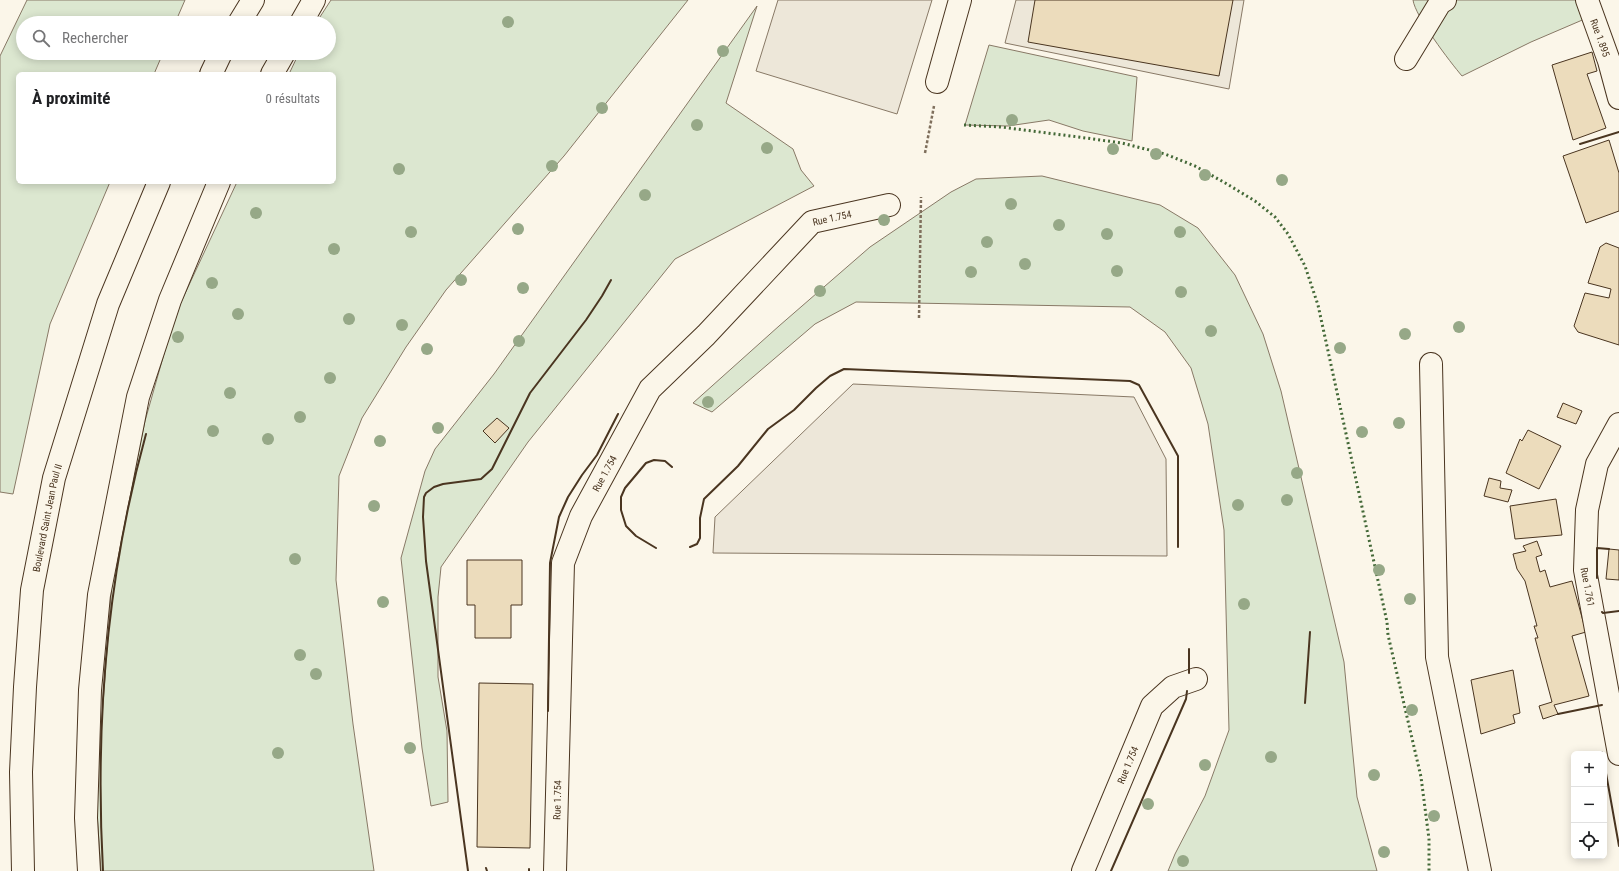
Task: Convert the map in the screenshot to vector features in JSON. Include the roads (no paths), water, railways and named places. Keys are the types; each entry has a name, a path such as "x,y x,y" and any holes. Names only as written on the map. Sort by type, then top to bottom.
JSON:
{"street":[{"path":"243,16 253,0"},
{"path":"305,16 314,0"},
{"path":"937,82 960,0"},
{"path":"1406,59 1440,3 1444,0"},
{"name":"Rue 1.895","path":"1587,0 1619,98"},
{"path":"212,72 218,60"},
{"path":"273,72 280,60"},
{"name":"Boulevard Saint Jean Paul II","path":"23,871 21,772 32,590 53,486 108,304 158,184"},
{"path":"89,871 86,818 89,698 99,595 138,397 170,300 218,184"},
{"name":"Rue 1.754","path":"555,871 563,563 581,516 650,389 706,335 812,222 890,206"},
{"path":"1431,364 1437,657 1480,871"},
{"name":"Rue 1.761","path":"1619,424 1597,464 1587,510 1585,570 1619,754"},
{"name":"Rue 1.754","path":"1083,871 1152,706 1173,687 1196,679"}]}
